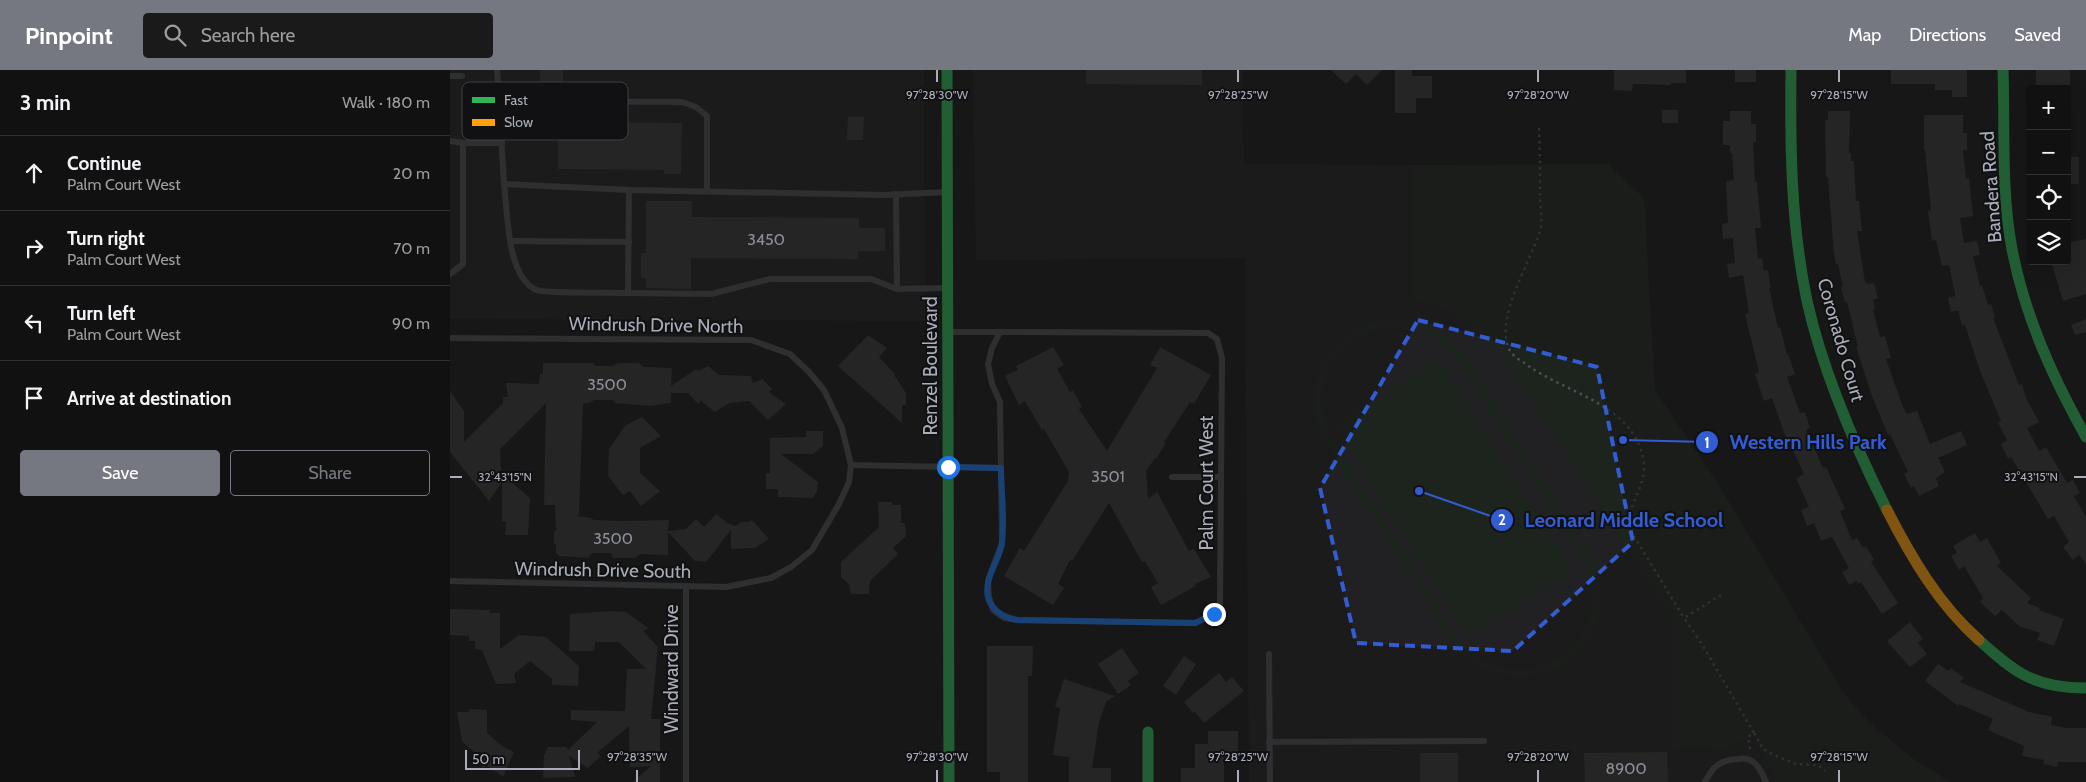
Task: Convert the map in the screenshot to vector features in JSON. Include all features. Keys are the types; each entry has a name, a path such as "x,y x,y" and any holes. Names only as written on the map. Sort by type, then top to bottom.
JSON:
{"street":[{"name":"Renzel Boulevard","path":"947,70 948,782"},
{"name":"Coronado Court","path":"1791,70 1790,140 1793,208 1808,301 1832,383 1875,489 1905,545 1956,620 2009,666 2038,682 2064,688 2086,688"},
{"name":"Bandera Road","path":"2003,70 2008,219 2015,262 2025,305 2043,352 2067,404 2086,437"},
{"path":"1148,732 1148,782"}],"lane":[{"path":"450,76 462,76"},
{"path":"628,101 682,102 696,107 707,116 707,191"},
{"path":"502,140 504,184 513,258 523,280 538,291 711,294 770,279 871,280 898,289 947,288"},
{"path":"450,141 502,143"},
{"path":"450,274 462,264 463,143"},
{"path":"504,184 629,190 896,194 947,192"},
{"path":"628,293 629,190"},
{"path":"896,194 898,289"},
{"path":"511,241 629,242"},
{"path":"947,332 1000,332"},
{"name":"Palm Court West","path":"1000,332 1208,334 1217,339 1222,358 1220,603 1214,614 1195,623 1017,620 1004,618 993,610 989,597 988,580 1002,543 1001,468 1000,402 992,384 988,364 992,348 1000,332"},
{"name":"Windrush Drive North","path":"450,338 751,340 790,354 824,390 842,428 851,465"},
{"path":"851,465 1001,468"},
{"name":"Windrush Drive South","path":"450,581 726,587 771,578 791,567 812,550 846,489 849,482 851,465"},
{"path":"1172,477 1221,477"},
{"name":"Windward Drive","path":"686,586 686,782"},
{"path":"1269,654 1270,782"},
{"path":"1269,742 1484,741"},
{"path":"1704,782 1721,761 1744,758 1758,766 1766,782"}],"path":[{"path":"1539,128 1540,230 1513,300 1506,327 1507,344 1516,357 1532,370 1598,403 1610,411 1629,430 1642,454 1645,470 1631,514 1629,528 1700,641 1763,749 1796,764 1818,765 1825,771"},
{"path":"1684,618 1721,595"},
{"path":"1752,761 1748,737 1754,733"}],"highlighted area":[{"path":"1418,320 1597,367 1633,542 1513,651 1356,643 1320,488"}],"shaded area":[{"path":"450,70 924,70 925,321 450,319"},
{"path":"973,70 1242,70 1244,164 1411,165 1412,299 1440,308 1466,322 1488,340 1509,363 1673,619 1671,750 1729,749 1753,737 1769,765 1775,782 1249,782 1245,258 976,260"},
{"path":"1608,164 1644,198 1655,390 1722,490 1843,692 1868,721 1911,757 1950,782 1775,782 1769,765 1752,737 1729,749 1671,750 1672,619 1504,358 1466,322 1442,309 1412,299 1411,165"},
{"path":"1389,318 1418,322 1435,329 1459,346 1595,563 1601,596 1596,624 1583,648 1563,665 1538,675 1511,677 1483,668 1456,649 1320,434 1315,413 1314,393 1318,375 1325,359 1336,345 1351,333 1368,324","holes":["1390,327 1424,332 1439,340 1452,352 1587,566 1592,595 1587,621 1575,642 1557,658 1535,667 1511,669 1486,661 1462,644 1328,430 1323,412 1323,394 1326,378 1332,363 1342,350 1355,339 1371,332"]},
{"path":"1439,359 1573,571 1468,637 1333,425"}],"building":[{"path":"540,70 563,70 563,82 540,82"},
{"path":"1086,70 1202,70 1202,85 1086,84"},
{"path":"1331,70 1382,70 1367,85 1356,74 1346,84"},
{"path":"1395,70 1412,70 1412,76 1432,76 1432,98 1416,98 1416,113 1395,113"},
{"path":"1614,70 1686,70 1686,83 1671,83 1671,85 1633,84 1632,91 1614,90"},
{"path":"1735,70 1756,70 1756,82 1735,82"},
{"path":"1891,70 1967,70 1967,97 1952,97 1952,90 1935,90 1935,84 1891,84"},
{"path":"2036,70 2070,70 2070,85 2036,85"},
{"path":"1662,110 1678,110 1678,123 1662,123"},
{"path":"1730,111 1751,111 1751,124 1756,124 1756,142 1753,142 1755,182 1757,182 1761,228 1755,228 1758,259 1762,258 1764,271 1768,270 1771,288 1769,288 1778,328 1780,327 1787,354 1795,374 1787,377 1800,413 1805,412 1810,428 1806,430 1823,468 1826,467 1845,509 1840,511 1852,540 1857,538 1863,548 1866,546 1874,560 1871,562 1898,603 1882,614 1861,582 1858,584 1857,581 1849,585 1842,572 1849,568 1832,537 1821,541 1814,523 1807,526 1801,510 1809,507 1796,478 1804,474 1791,446 1789,447 1772,398 1764,401 1755,374 1759,372 1745,314 1749,313 1743,275 1729,278 1727,264 1735,263 1733,238 1723,239 1722,224 1728,223 1726,181 1734,180 1730,145 1723,145 1723,121 1730,121"},
{"path":"1828,111 1850,111 1849,153 1851,153 1851,161 1854,161 1856,201 1859,201 1862,231 1857,231 1865,282 1868,284 1874,283 1878,298 1873,300 1875,309 1873,310 1880,337 1885,336 1891,358 1886,359 1903,407 1907,414 1917,411 1930,444 1961,431 1967,445 1938,458 1945,472 1936,478 1939,486 1919,496 1914,486 1911,488 1904,474 1908,472 1890,434 1888,435 1872,396 1856,347 1858,347 1847,302 1845,303 1841,287 1843,287 1834,254 1828,177 1826,177 1825,120 1828,120"},
{"path":"1924,115 1963,115 1963,133 1967,133 1967,150 1963,150 1966,179 1969,178 1973,216 1960,218 1964,243 1977,241 1980,255 1973,256 1980,286 1982,285 1988,305 1991,304 1995,317 1993,318 2019,385 2022,384 2026,398 2039,422 2027,428 2039,451 2046,447 2067,483 2073,480 2080,493 2074,496 2086,517 2086,564 2079,555 2073,560 2063,547 2069,542 2054,516 2048,519 2011,457 2008,459 2001,444 2007,440 1998,423 2001,421 1980,371 1965,325 1962,326 1958,310 1951,312 1948,298 1955,296 1955,293 1949,265 1942,266 1936,240 1932,241 1928,211 1931,210 1924,150"},
{"path":"848,117 864,117 863,140 847,140"},
{"path":"628,123 682,123 681,174 664,174 664,170 558,169 558,140 628,140"},
{"path":"2071,157 2079,157 2079,184 2071,184"},
{"path":"646,201 692,201 692,217 859,218 859,228 885,228 885,251 858,251 858,259 691,258 691,289 646,288 646,278 641,278 641,253 646,253"},
{"path":"2086,239 2086,294 2063,301 2052,265 2071,265 2071,242"},
{"path":"2086,319 2086,332 2075,335 2071,325"},
{"path":"868,335 887,348 879,357 895,374 906,393 906,405 902,405 902,423 838,366"},
{"path":"1053,347 1064,365 1057,369 1070,392 1073,390 1082,407 1079,409 1107,451 1157,368 1150,365 1160,347 1211,375 1194,404 1190,402 1164,442 1166,443 1156,459 1146,471 1148,499 1157,492 1189,551 1194,549 1211,577 1195,584 1196,586 1161,605 1151,587 1158,583 1145,561 1142,562 1109,503 1072,561 1070,560 1058,584 1064,588 1053,605 1004,576 1020,548 1024,551 1068,481 1069,472 1044,429 1042,430 1025,401 1019,405 1005,376 1018,370 1016,366"},
{"path":"543,363 593,363 595,366 612,366 618,363 639,363 643,367 672,368 671,386 696,369 698,371 708,366 719,375 751,376 753,383 762,379 772,389 769,392 786,404 768,420 749,401 729,403 715,412 701,401 698,404 688,393 671,393 671,403 650,406 615,403 613,400 594,400 590,403 583,403 579,515 577,516 594,520 669,520 668,531 686,529 696,519 704,527 716,514 727,523 736,526 741,522 752,520 769,539 755,548 731,549 731,530 706,562 695,561 668,532 668,555 640,554 635,558 613,558 611,553 592,553 588,558 559,556 556,553 556,544 554,544 554,531 556,531 555,505 544,505 546,403 500,449 501,473 530,498 528,535 505,535 506,522 502,521 502,482 489,501 450,452 450,391 464,411 464,442 503,403 503,397 508,397 506,383 539,384 540,374 543,374"},
{"path":"642,417 661,436 640,448 640,473 660,491 641,506 630,491 623,495 608,476 609,449 625,426"},
{"path":"806,431 823,431 823,446 813,454 781,454 818,482 817,491 813,498 778,497 778,489 766,489 766,473 770,473 770,438 806,437"},
{"path":"878,502 892,502 892,505 901,505 901,523 905,523 906,536 893,548 898,554 870,581 869,594 851,594 849,584 841,577 841,562 879,527"},
{"path":"1975,533 1980,542 1987,538 2001,563 1997,566 2031,598 2027,603 2040,608 2039,610 2064,619 2054,646 2037,640 2040,633 2019,626 2002,610 1995,616 1980,602 1983,598 1964,566 1959,570 1951,556 1957,553 1953,546"},
{"path":"450,609 490,610 490,613 500,613 500,649 519,635 546,637 579,666 578,686 552,685 552,679 530,661 514,674 516,683 496,684 482,650 475,649 475,641 469,641 469,636 450,635"},
{"path":"626,612 648,628 643,631 658,647 651,719 660,719 660,782 633,782 651,766 630,767 629,726 597,753 601,756 588,768 569,756 575,777 543,778 544,755 548,747 567,747 568,750 597,722 571,720 571,710 625,711 627,669 646,669 619,642 595,642 594,651 569,651 570,614"},
{"path":"1910,622 1923,639 1918,643 1927,654 1910,667 1887,641"},
{"path":"987,646 1033,646 1032,676 1028,676 1028,782 1000,782 1000,772 987,772"},
{"path":"1122,648 1139,673 1128,681 1131,685 1118,694 1098,664"},
{"path":"1184,656 1196,664 1176,695 1163,686"},
{"path":"1938,664 1948,671 1951,668 1964,678 1960,682 2029,712 2052,717 2051,725 2067,728 2086,728 2086,762 2058,762 2057,767 2043,764 2044,760 2022,756 2024,746 1988,730 1993,719 1959,704 1958,706 1925,681"},
{"path":"1219,673 1226,682 1232,677 1244,691 1204,723 1184,702"},
{"path":"1064,679 1115,696 1106,702 1099,722 1092,768 1111,768 1111,782 1069,782 1069,757 1053,755 1060,708 1055,707"},
{"path":"469,709 487,710 487,733 502,746 514,752 503,777 487,765 483,768 474,752 462,741 457,712 469,712"},
{"path":"1208,731 1238,731 1238,760 1224,760 1224,782 1181,782 1181,768 1195,768 1195,744 1208,744"},
{"path":"1667,752 1668,782 1585,782 1584,753"},
{"path":"1420,753 1458,753 1458,782 1420,782"}],"traffic: fast":[{"path":"947,70 949,782"},
{"path":"1791,70 1791,128 1795,215 1807,301 1822,355 1841,408 1887,510"},
{"path":"2003,70 2006,205 2012,249 2032,323 2062,392 2086,437"},
{"path":"1979,640 2015,670 2039,682 2086,688"},
{"path":"1148,732 1148,782"}],"traffic: slow":[{"path":"1887,510 1927,580 1951,612 1979,640"}],"place":[{"name":"Western Hills Park","path":"1623,440"},
{"name":"Leonard Middle School","path":"1419,491"}],"route":[{"path":"948,467 1001,468 1002,543 988,580 989,597 993,610 1004,618 1017,620 1195,623 1214,614"}]}
